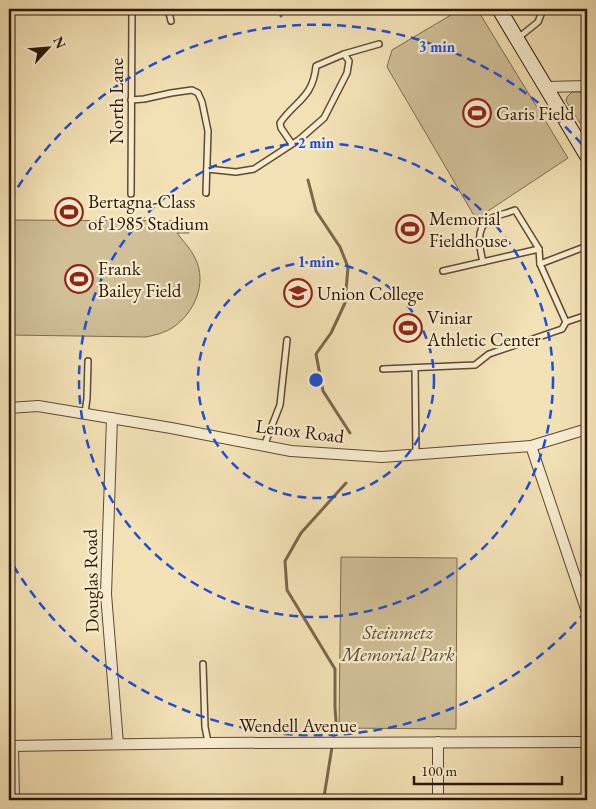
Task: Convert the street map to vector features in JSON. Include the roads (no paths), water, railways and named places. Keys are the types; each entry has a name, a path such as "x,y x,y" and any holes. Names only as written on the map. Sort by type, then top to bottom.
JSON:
{"main road":[{"path":"499,9 587,156"}],"street":[{"path":"546,87 587,86"},
{"name":"Lenox Road","path":"9,408 38,406 85,413 291,451 382,457 531,446 587,429"},
{"name":"Douglas Road","path":"112,418 106,594 118,744"},
{"path":"531,446 587,612"},
{"path":"438,742 438,800"},
{"name":"Wendell Avenue","path":"11,746 208,743 587,742"},
{"path":"11,746 14,800"}],"lane":[{"name":"North Lane","path":"131,194 132,9"},
{"path":"168,9 171,21"},
{"path":"517,38 538,22 542,12 540,9"},
{"path":"292,144 280,123 306,95 315,76 316,66 344,54 379,44"},
{"path":"207,169 236,172 254,169 292,144 324,118 347,73 348,61 344,54"},
{"path":"131,100 192,90 198,94 202,102 208,131 206,193"},
{"path":"483,262 480,246 481,229 488,220 515,210 539,249 540,264 566,322"},
{"path":"540,264 587,246"},
{"path":"443,271 539,249"},
{"path":"383,369 475,365 489,354 562,329 566,322 587,315"},
{"path":"264,446 280,405 286,340"},
{"path":"85,413 88,361"},
{"path":"415,368 416,455"},
{"path":"203,664 205,727 208,743"}],"waterway":[{"path":"280,9 281,16"},
{"path":"308,180 316,211 340,247 348,267 345,303 331,333 316,354 323,391 350,433"},
{"path":"322,800 336,722 335,669 287,590 285,561 301,533 346,483"}],"place":[{"name":"Garis Field","path":"477,113"},
{"name":"Bertagna-Class of 1985 Stadium","path":"69,212"},
{"name":"Memorial Fieldhouse","path":"410,229"},
{"name":"Frank Bailey Field","path":"79,279"},
{"name":"Union College","path":"298,293"},
{"name":"Viniar Athletic Center","path":"408,328"}],"park label":[{"name":"Steinmetz Memorial Park","path":"398,643"}]}
